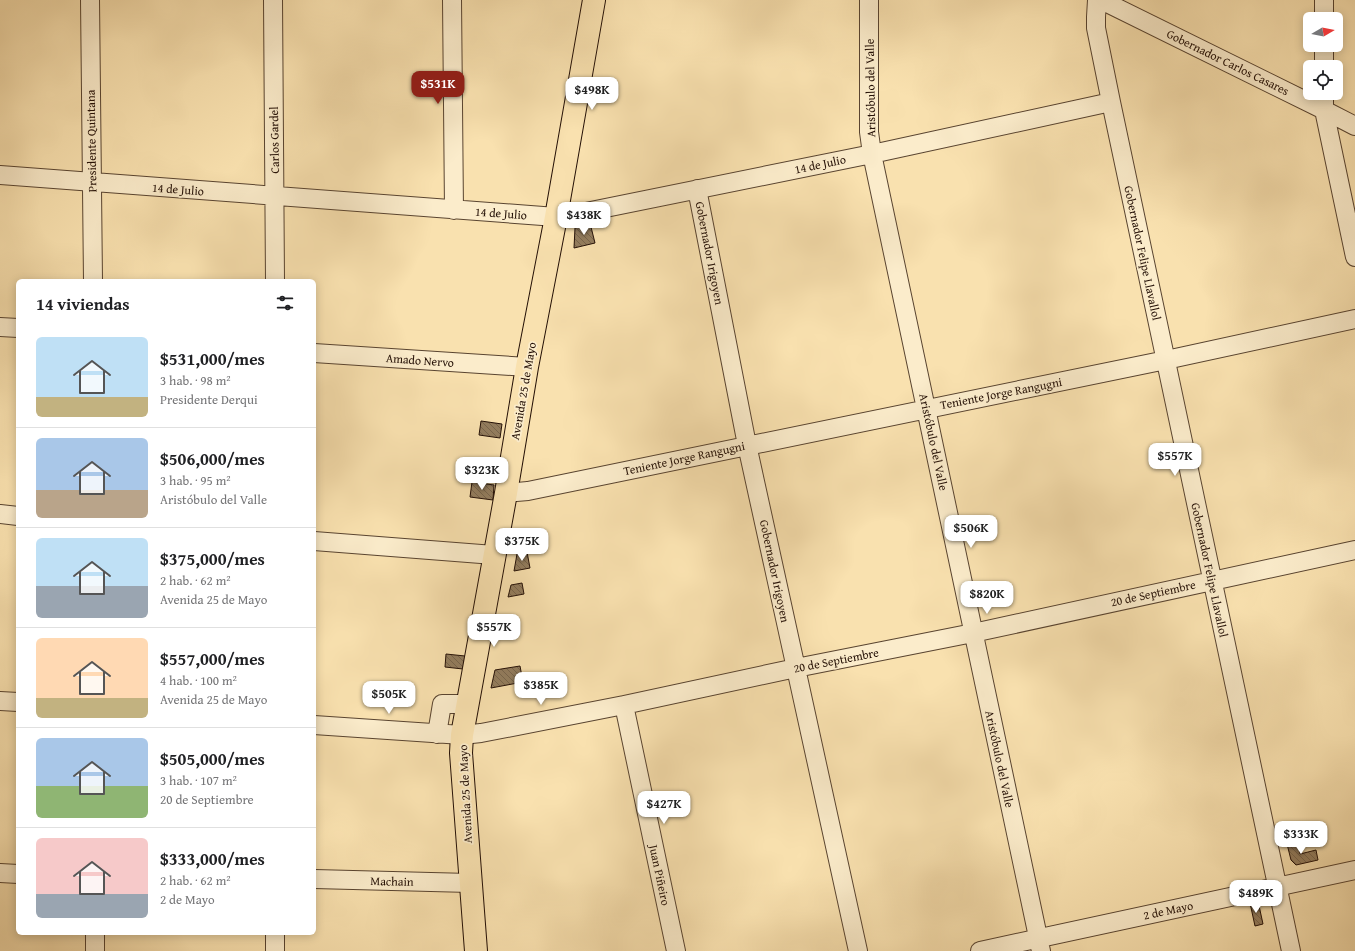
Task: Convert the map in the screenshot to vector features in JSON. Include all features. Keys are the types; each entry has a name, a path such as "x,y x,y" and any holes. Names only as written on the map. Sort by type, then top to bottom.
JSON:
{"main road":[{"name":"Avenida 25 de Mayo","path":"476,951 461,752 462,735 594,0"}],"street":[{"name":"Presidente Quintana","path":"90,0 93,279"},
{"name":"Carlos Gardel","path":"273,0 275,279"},
{"path":"452,0 454,210"},
{"name":"Aristóbulo del Valle","path":"869,0 869,132 872,154 927,408 1039,945"},
{"name":"Gobernador Felipe Llavallol","path":"1097,0 1096,28 1111,102 1291,951"},
{"name":"Gobernador Carlos Casares","path":"1101,0 1324,101 1355,126"},
{"path":"1324,0 1324,12"},
{"path":"1324,101 1355,257"},
{"name":"14 de Julio","path":"0,175 556,217 872,154 1111,102"},
{"name":"Gobernador Irigoyen","path":"697,189 747,445 858,951"},
{"name":"Teniente Jorge Rangugni","path":"506,493 528,491 1166,360 1355,319"},
{"path":"0,327 16,328"},
{"name":"Amado Nervo","path":"316,353 527,367"},
{"path":"0,514 16,516"},
{"path":"316,541 494,554"},
{"name":"20 de Septiembre","path":"316,725 438,734 462,735 481,733 973,633 1355,550"},
{"path":"0,701 16,702"},
{"path":"438,734 442,704 467,704"},
{"name":"Juan Piñeiro","path":"624,705 676,951"},
{"name":"2 de Mayo","path":"980,951 1039,945 1278,886 1355,870"},
{"path":"0,873 16,874"},
{"name":"Machain","path":"316,879 470,883"},
{"path":"95,935 95,951"},
{"path":"275,935 275,951"}],"building":[{"path":"590,223 595,243 574,248 575,228 580,225"},
{"path":"481,421 502,424 500,438 479,435"},
{"path":"472,482 494,485 493,500 470,497"},
{"path":"540,535 543,550 517,554 520,538"},
{"path":"527,552 530,568 514,571 517,554"},
{"path":"522,583 524,594 508,597 511,585"},
{"path":"446,654 465,656 463,669 445,667"},
{"path":"520,666 523,682 491,688 495,670"},
{"path":"1298,842 1300,854 1316,850 1318,860 1296,865 1291,860 1287,844"},
{"path":"1258,901 1263,924 1255,926 1250,903"}]}
